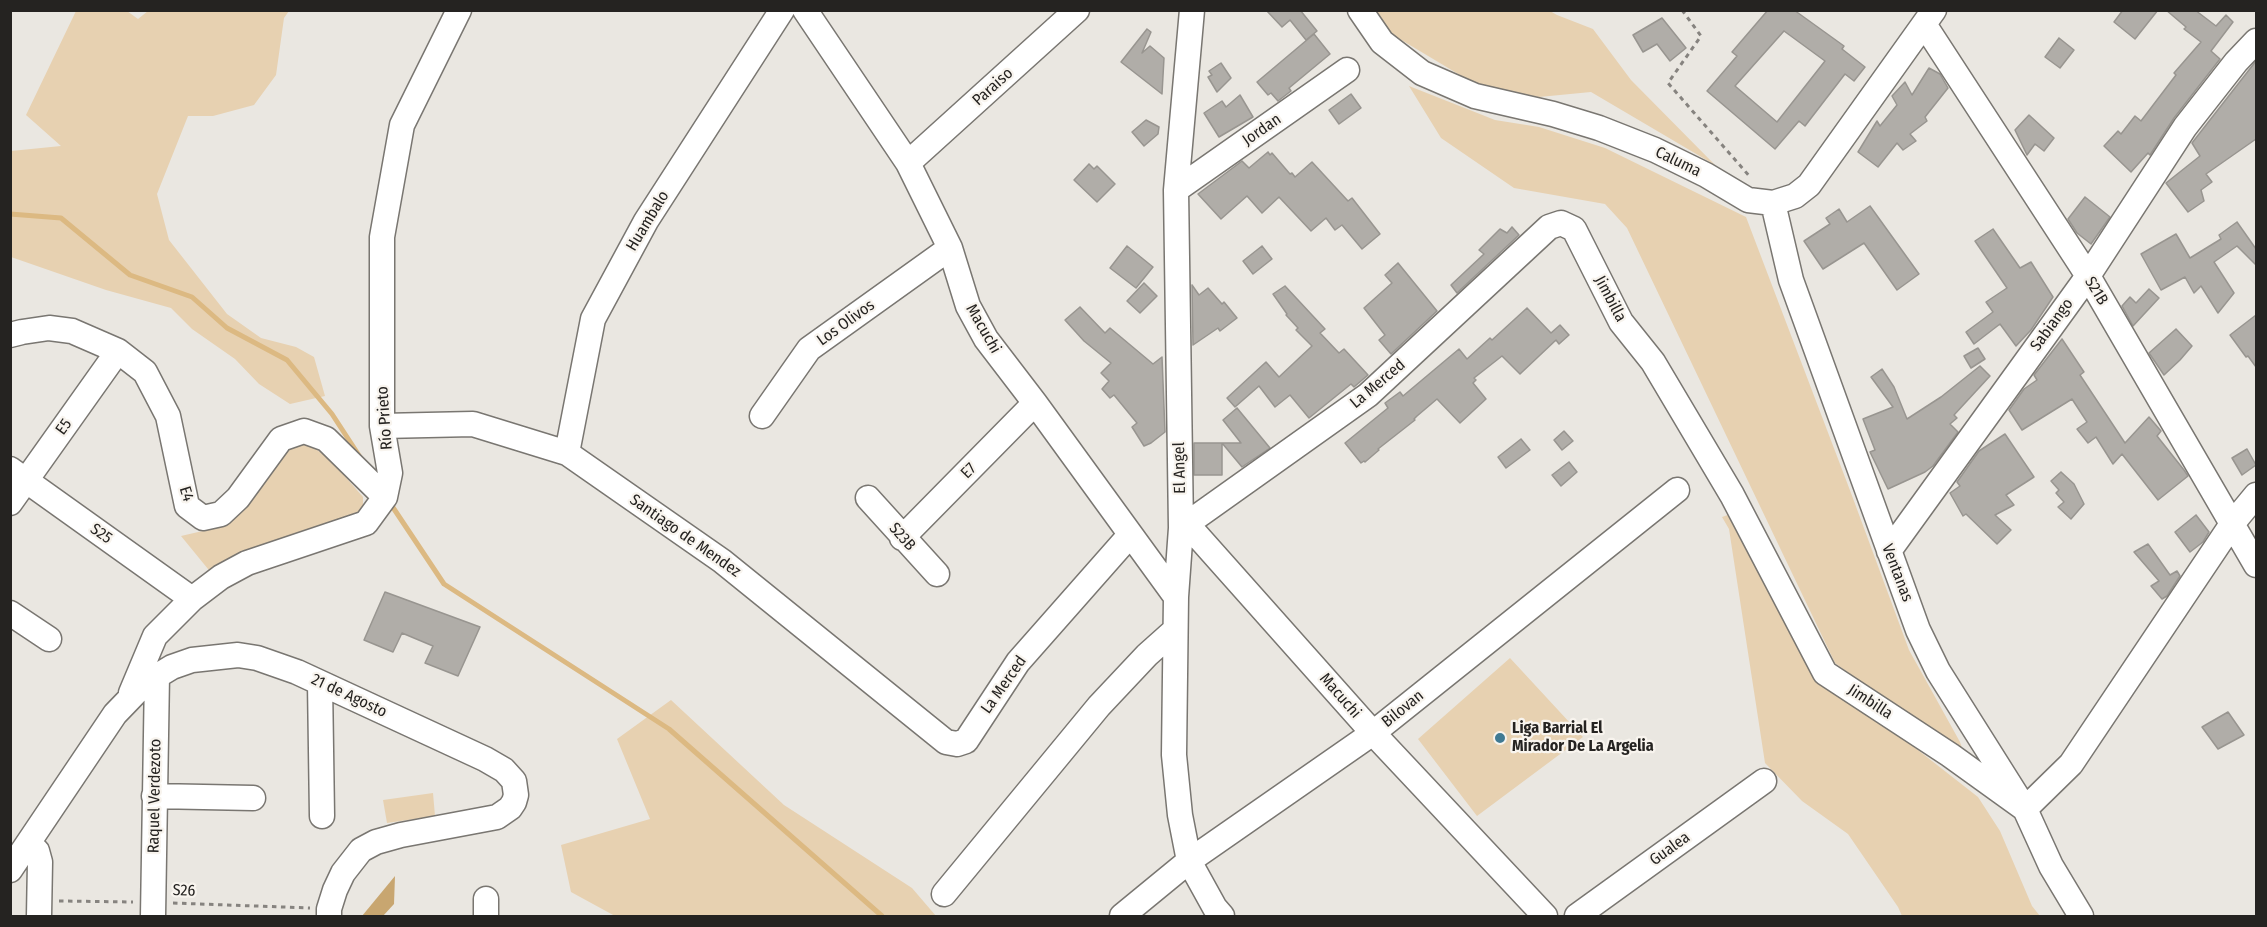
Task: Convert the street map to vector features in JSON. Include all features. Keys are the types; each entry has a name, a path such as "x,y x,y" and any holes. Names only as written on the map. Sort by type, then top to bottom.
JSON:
{"street":[{"name":"Río Prieto","path":"129,698 155,636 192,598 221,577 247,563 366,523 385,497 390,473 382,426 382,237 402,125 459,10"},
{"name":"Huambalo","path":"567,453 593,319 646,221 782,10"},
{"name":"Macuchi","path":"805,10 908,163 951,248 968,306 986,339 1176,597"},
{"name":"Paraiso","path":"908,163 1077,10"},
{"name":"El Angel","path":"1192,10 1176,190 1184,526 1176,597 1174,755 1180,815 1189,861 1215,908 1222,916"},
{"name":"Caluma","path":"1360,10 1382,42 1422,73 1476,96 1599,128 1655,150 1706,175 1748,200 1773,203"},
{"path":"1773,203 1795,196 1809,185 1929,17"},
{"name":"S21B","path":"1929,17 2088,276 2256,565"},
{"name":"Sabiango","path":"1888,551 2088,276 2185,127 2236,62 2256,41"},
{"name":"Jordan","path":"1176,190 1347,70"},
{"name":"Ventanas","path":"1773,203 1791,280 1918,630 1938,671 2025,809 2051,866 2081,916"},
{"name":"La Merced","path":"1184,526 1368,394 1549,227 1561,224"},
{"name":"Jimbilla","path":"1561,224 1574,228 1621,322 1653,362 1731,495 1825,673 1950,755 2025,809"},
{"name":"Los Olivos","path":"762,416 809,350 951,248"},
{"name":"E4","path":"10,335 49,328 72,332 118,351 145,372 168,416 187,506 202,518 220,514 238,498 281,439 304,431 326,439 385,497"},
{"name":"E5","path":"10,502 18,475 118,351"},
{"name":"E7","path":"902,538 1035,403"},
{"name":"Santiago de Mendez","path":"382,426 473,424 567,453 722,561 946,742"},
{"name":"S25","path":"18,475 192,598"},
{"name":"Bilovan","path":"1122,916 1189,861 1373,733 1677,490"},
{"path":"2025,809 2071,764 2232,524 2256,495"},
{"name":"S23B","path":"868,498 937,574"},
{"name":"Macuchi","path":"1184,526 1373,733 1545,916"},
{"name":"La Merced","path":"946,742 957,744 966,741 1018,662 1130,535"},
{"path":"10,613 49,639"},
{"path":"944,894 1100,706 1147,655 1175,630"},
{"name":"21 de Agosto","path":"10,870 129,698 157,675 172,667 192,660 238,655 275,664 485,759 511,775 516,789 516,795 510,808 497,817 401,835 376,842 361,850 343,873 329,913"},
{"name":"Raquel Verdezoto","path":"153,909 157,675"},
{"path":"320,683 322,816"},
{"name":"Gualea","path":"1577,916 1764,781"},
{"path":"154,796 253,798"},
{"path":"29,844 37,851 40,862 39,908"}],"path":[{"path":"1682,10 1701,36 1668,83 1773,203"},
{"name":"S26","path":"39,908 329,913"}],"shaded area":[{"path":"76,11 127,11 138,19 148,11 289,11 284,18 276,75 254,105 213,116 188,116 157,194 169,240 227,314 261,338 296,347 314,357 325,396 290,404 259,384 235,359 192,329 171,308 106,290 11,257 11,151 61,146 26,115"},
{"path":"1375,11 1550,11 1593,29 1631,80 1715,165 1591,92 1539,97 1480,87 1393,35"},
{"path":"1409,86 1495,120 1539,127 1605,148 1746,217 1909,650 1960,742 1966,760 1835,663 1627,228 1605,204 1514,188 1441,138"},
{"path":"308,444 329,458 363,497 363,507 350,519 217,580 181,536 224,526 289,447"},
{"path":"1739,511 1822,675 1978,797 2000,831 2032,906 2040,916 1902,916 1848,834 1802,801 1765,763 1729,529 1722,517"},
{"name":"Liga Barrial El Mirador De La Argelia","path":"1510,658 1583,737 1477,816 1418,739"},
{"path":"671,700 784,805 912,888 936,916 615,916 571,892 561,845 650,819 617,739"},
{"path":"433,793 435,816 387,823 383,800"},
{"path":"395,876 394,904 383,916 362,916"}],"building":[{"path":"1266,10 1300,10 1317,31 1306,40 1290,20 1282,27"},
{"path":"1768,10 1794,10 1844,46 1842,49 1865,67 1854,81 1845,74 1805,126 1799,121 1775,149 1707,91 1737,56 1732,52","holes":["1784,31 1825,61 1777,122 1735,86"]},
{"path":"2123,10 2158,10 2135,39 2114,22"},
{"path":"2166,10 2195,10 2216,26 2226,15 2233,22 2211,51 2220,59 2174,118 2150,155 2148,153 2131,172 2104,146 2118,131 2121,134 2135,116 2141,121 2176,75 2174,73 2201,42 2184,29 2186,27"},
{"path":"1662,18 1686,48 1670,61 1657,44 1643,52 1633,35"},
{"path":"1147,29 1151,32 1142,53 1150,46 1164,58 1162,94 1121,62"},
{"path":"1314,34 1330,54 1289,88 1291,91 1278,101 1271,93 1268,95 1257,82"},
{"path":"2059,38 2074,50 2060,68 2045,57"},
{"path":"2256,61 2256,139 2206,174 2212,182 2201,190 2204,201 2188,212 2166,183 2200,156 2192,143"},
{"path":"1221,63 1231,78 1217,92 1208,77 1212,75 1209,71"},
{"path":"1929,68 1940,74 1948,88 1925,117 1927,121 1910,134 1916,141 1903,150 1897,143 1878,167 1858,152 1877,121 1880,126 1897,105 1892,96 1905,82 1912,95"},
{"path":"1351,94 1361,108 1339,124 1329,110"},
{"path":"1240,95 1253,117 1219,137 1204,113 1222,101 1226,107"},
{"path":"2029,115 2054,138 2044,151 2035,144 2027,155 2015,130"},
{"path":"1146,120 1159,127 1158,134 1144,146 1132,132"},
{"path":"1268,152 1270,155 1272,153 1295,177 1312,162 1348,201 1352,198 1380,234 1362,249 1342,225 1335,230 1326,218 1311,231 1279,197 1262,213 1247,196 1221,219 1198,194 1242,161 1249,168"},
{"path":"1089,164 1094,169 1097,166 1115,184 1097,202 1074,180"},
{"path":"2085,197 2110,217 2091,244 2077,233 2068,219"},
{"path":"1870,206 1919,274 1897,290 1864,243 1823,269 1804,241 1830,224 1826,218 1839,209 1847,222"},
{"path":"2237,222 2256,249 2256,265 2237,246 2214,262 2234,293 2218,313 2201,286 2194,293 2185,277 2161,290 2141,254 2176,234 2190,258 2221,239 2219,235"},
{"path":"1512,227 1519,235 1457,293 1451,285 1484,254 1479,250 1500,229 1507,233"},
{"path":"1993,229 2020,268 2031,262 2053,297 2031,330 2016,346 2000,324 1974,344 1966,332 1993,312 1986,302 2007,288 1975,241"},
{"path":"1127,246 1153,267 1136,288 1110,268"},
{"path":"1262,246 1272,259 1253,274 1243,261"},
{"path":"1398,263 1437,311 1391,354 1379,340 1385,335 1364,308 1392,283 1385,275"},
{"path":"1144,283 1157,296 1140,313 1127,301"},
{"path":"1192,285 1199,295 1208,288 1237,318 1220,331 1218,328 1193,345"},
{"path":"1285,286 1325,329 1320,333 1339,353 1344,349 1368,375 1354,387 1351,384 1309,418 1290,395 1275,407 1259,386 1235,407 1227,398 1266,362 1279,377 1312,346 1296,330 1298,328 1286,315 1273,294"},
{"path":"2149,289 2159,298 2133,326 2122,306 2130,297 2136,303"},
{"path":"1080,307 1105,333 1110,328 1153,364 1162,357 1165,432 1151,443 1144,446 1132,427 1137,423 1114,395 1110,398 1102,389 1109,381 1101,373 1111,363 1084,341 1065,320"},
{"path":"1527,308 1551,333 1560,325 1569,335 1559,344 1556,340 1520,374 1502,356 1474,378 1476,380 1473,383 1486,399 1460,423 1437,399 1415,420 1361,463 1345,443 1388,408 1385,403 1400,392 1403,396 1459,349 1467,359"},
{"path":"2256,315 2256,367 2230,335"},
{"path":"2176,329 2192,346 2164,375 2149,353"},
{"path":"2062,339 2084,372 2080,375 2125,443 2149,417 2161,431 2157,436 2188,476 2158,500 2122,454 2113,464 2096,437 2088,443 2077,429 2087,422 2072,399 2022,430 2009,410 2024,389 2037,380 2034,375"},
{"path":"1978,348 1985,359 1971,368 1964,356"},
{"path":"1980,366 1990,376 1954,415 1957,418 1950,424 1958,432 1933,466 1888,489 1870,452 1875,450 1863,419 1893,407 1871,377 1882,369 1894,387 1907,419 1941,397"},
{"path":"1237,408 1270,448 1242,467 1222,443 1241,443 1223,420"},
{"path":"1564,431 1573,441 1562,450 1554,440"},
{"path":"2005,434 2034,477 2006,495 2014,505 1995,515 2011,530 1997,544 1966,514 1963,516 1950,493 1960,486 1957,482 1979,451"},
{"path":"1521,439 1530,450 1506,468 1498,457"},
{"path":"1194,443 1222,443 1222,475 1194,475"},
{"path":"2247,449 2256,465 2242,475 2232,458"},
{"path":"1569,462 1577,472 1561,486 1552,475"},
{"path":"2061,472 2074,484 2084,504 2071,519 2058,507 2064,502 2056,493 2059,490 2051,481"},
{"path":"2196,515 2209,532 2203,542 2190,552 2175,532"},
{"path":"2148,544 2170,575 2177,571 2180,576 2167,596 2162,599 2151,586 2159,581 2134,552"},
{"path":"385,592 480,627 458,676 425,663 433,646 402,633 393,652 364,640"},
{"path":"2228,712 2244,735 2218,749 2202,727"}],"waterway":[{"path":"10,214 61,218 130,275 192,297 227,328 287,360 332,414 360,457"},
{"path":"390,503 444,584 669,729 882,916"}],"place":[{"name":"Liga Barrial El Mirador De La Argelia","path":"1500,738"}]}
